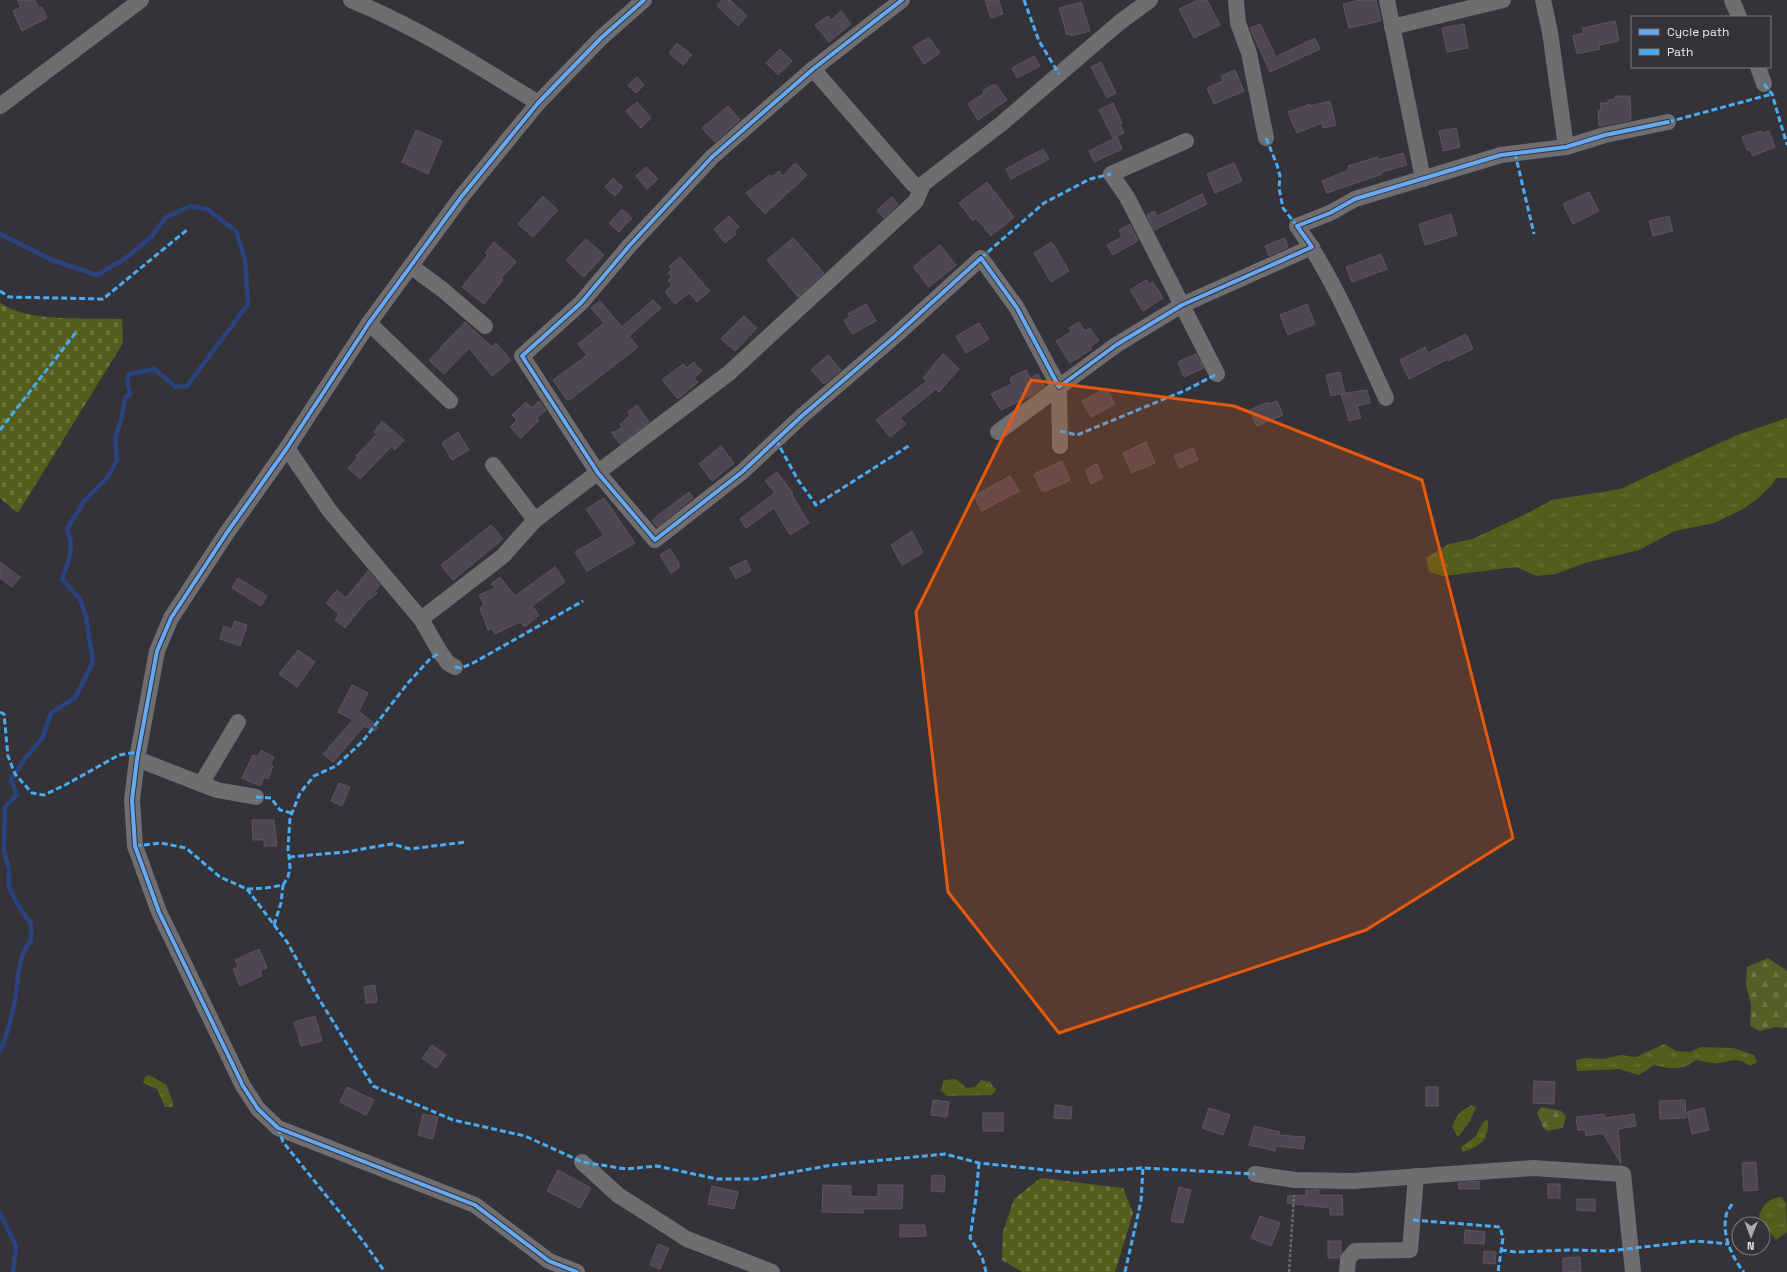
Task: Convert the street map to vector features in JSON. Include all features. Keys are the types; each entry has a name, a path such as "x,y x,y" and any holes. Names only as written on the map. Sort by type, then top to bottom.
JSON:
{"street":[{"path":"0,106 140,0"},
{"path":"351,0 373,9 469,59 538,103"},
{"path":"577,1272 549,1261 475,1204 278,1128 258,1109 243,1086 159,912 140,864 135,846 132,800 137,759 157,651 172,618 226,534 287,448 369,324 412,267 462,196 538,103 601,38 644,0"},
{"path":"902,0 813,69 712,157 630,245 581,303 522,356 598,473 655,540 742,472 803,415 895,336 981,258 1017,308 1059,387 1060,446"},
{"path":"421,619 503,556 535,520 729,373 916,201 923,184 1001,124 1115,27 1150,0"},
{"path":"1236,0 1238,23 1249,53 1266,138"},
{"path":"1387,0 1423,179"},
{"path":"1392,27 1503,0"},
{"path":"1543,0 1550,32 1566,147"},
{"path":"1732,0 1739,16"},
{"path":"1758,68 1764,84"},
{"path":"813,69 913,184 921,188"},
{"path":"1386,398 1350,319 1312,247 1297,226 1330,213 1355,199 1502,155 1566,147 1605,135 1668,122"},
{"path":"1186,141 1110,174 1127,198 1217,374"},
{"path":"998,432 1116,345 1182,305 1312,247"},
{"path":"412,267 443,290 485,326"},
{"path":"369,324 450,401"},
{"path":"287,448 329,510 421,619 440,652 448,663 455,667"},
{"path":"493,465 535,520"},
{"path":"201,784 238,722"},
{"path":"137,759 217,790 256,798"},
{"path":"582,1162 618,1195 687,1239 772,1272"},
{"path":"1255,1174 1295,1180 1353,1181 1533,1168 1623,1174 1633,1272"},
{"path":"1348,1272 1348,1259 1355,1251 1410,1250 1416,1176"}],"path":[{"path":"1289,1272 1295,1180"}],"highlighted area":[{"path":"1031,380 1234,406 1422,480 1513,838 1366,930 1059,1033 948,892 916,612"}],"green space":[{"path":"0,303 11,309 42,316 76,319 122,319 123,343 18,513 0,498"},
{"path":"1787,418 1787,478 1776,478 1772,485 1757,499 1743,509 1714,523 1675,531 1639,550 1585,563 1555,574 1537,576 1516,567 1443,576 1429,572 1426,558 1449,544 1472,539 1552,500 1620,489 1737,435"},
{"path":"1768,958 1787,971 1787,1028 1775,1027 1760,1031 1750,1026 1751,1005 1746,984 1747,967"},
{"path":"1664,1044 1676,1051 1690,1052 1701,1047 1733,1048 1754,1055 1757,1062 1750,1066 1738,1060 1710,1063 1696,1060 1686,1066 1676,1068 1654,1065 1639,1075 1619,1069 1577,1071 1576,1060 1584,1058 1604,1059 1620,1055 1636,1057"},
{"path":"149,1075 167,1085 173,1101 173,1107 165,1107 157,1089 143,1083 145,1077"},
{"path":"956,1079 966,1088 975,1087 981,1080 990,1082 996,1090 992,1095 947,1096 941,1090 944,1080"},
{"path":"1472,1105 1476,1108 1470,1121 1458,1137 1452,1127 1459,1113"},
{"path":"1541,1107 1561,1111 1566,1116 1563,1128 1547,1131 1543,1127 1537,1113"},
{"path":"1488,1120 1487,1133 1483,1141 1475,1147 1463,1152 1461,1147 1475,1137 1484,1121"},
{"path":"1041,1178 1123,1188 1133,1213 1115,1272 1022,1272 1002,1260 1003,1232 1014,1199"},
{"path":"1781,1197 1786,1203 1787,1232 1776,1240 1771,1233 1771,1216 1759,1216 1767,1203"}],"building":[{"path":"17,0 35,0 39,8 42,7 47,18 22,31 13,11 21,7"},
{"path":"722,0 730,0 747,16 738,26 717,6"},
{"path":"985,0 999,0 1003,14 991,18"},
{"path":"1198,0 1207,0 1220,25 1194,38 1179,9"},
{"path":"1360,0 1376,0 1381,21 1349,28 1343,4"},
{"path":"1081,2 1090,31 1071,36 1070,34 1067,35 1059,8"},
{"path":"841,11 851,24 829,42 815,25 828,16 831,20"},
{"path":"1615,21 1619,41 1599,45 1600,49 1577,54 1573,36 1584,33 1582,28"},
{"path":"1260,24 1276,57 1315,38 1320,49 1270,72 1250,28"},
{"path":"1464,24 1468,48 1447,52 1442,28"},
{"path":"929,37 940,53 924,64 913,47"},
{"path":"677,43 692,55 683,65 669,53"},
{"path":"780,49 792,61 778,75 766,63"},
{"path":"1034,56 1040,66 1017,78 1012,68"},
{"path":"1101,62 1116,93 1107,98 1091,67"},
{"path":"1235,70 1244,91 1214,104 1207,88 1223,81 1221,76"},
{"path":"637,77 644,85 636,93 628,85"},
{"path":"992,85 996,85 1007,100 978,120 968,104 984,93 983,91"},
{"path":"1615,96 1630,96 1631,120 1599,126 1598,110 1601,110 1600,103 1608,103 1608,100 1615,99"},
{"path":"1330,101 1336,125 1323,128 1322,123 1297,133 1288,112 1310,104 1310,106"},
{"path":"637,102 651,118 641,128 626,111"},
{"path":"1113,103 1122,123 1120,124 1124,133 1113,138 1099,110"},
{"path":"728,106 740,120 715,142 702,128"},
{"path":"1456,128 1460,147 1443,151 1439,131"},
{"path":"416,130 442,141 428,174 402,162"},
{"path":"1761,131 1762,133 1769,131 1775,147 1753,156 1750,150 1747,150 1742,137"},
{"path":"1117,137 1122,149 1094,162 1089,151"},
{"path":"1043,149 1049,159 1011,179 1006,169"},
{"path":"1403,153 1407,165 1381,172 1382,174 1327,193 1322,181 1349,170 1348,166 1377,157 1378,160"},
{"path":"795,163 807,175 765,214 746,193 770,175 772,177 779,171 783,176"},
{"path":"1234,163 1242,181 1215,193 1207,174"},
{"path":"646,167 658,179 647,189 636,176"},
{"path":"613,178 623,187 615,196 605,187"},
{"path":"987,182 1014,217 991,236 976,218 973,221 959,203"},
{"path":"1589,192 1599,211 1573,224 1563,204"},
{"path":"1202,194 1207,204 1154,230 1147,215 1154,211 1157,216"},
{"path":"543,196 558,210 533,237 518,224"},
{"path":"892,197 898,204 884,218 877,210"},
{"path":"622,209 632,218 619,232 609,223"},
{"path":"1451,214 1457,235 1425,245 1419,224"},
{"path":"729,216 739,227 734,231 736,234 725,243 714,229"},
{"path":"1669,216 1673,231 1653,236 1649,221"},
{"path":"1130,224 1138,241 1113,255 1107,245 1122,237 1119,230"},
{"path":"793,238 824,273 798,297 767,260"},
{"path":"1285,238 1288,247 1269,256 1265,246"},
{"path":"586,239 604,255 584,277 566,260"},
{"path":"494,242 516,262 501,278 503,280 484,304 462,287 488,255 485,253"},
{"path":"1052,242 1069,271 1051,282 1034,253"},
{"path":"940,245 956,265 929,287 913,267"},
{"path":"1381,254 1387,269 1352,282 1346,267"},
{"path":"680,257 710,291 697,302 689,293 675,304 665,292 672,285 668,280 672,277 668,273 672,270 669,266"},
{"path":"1146,280 1149,284 1153,282 1163,298 1143,311 1130,290"},
{"path":"653,300 661,308 629,336 638,347 571,399 566,399 553,380 587,355 578,344 604,323 591,308 600,301 622,327"},
{"path":"866,304 876,321 852,334 844,320 850,317 848,314"},
{"path":"1307,304 1315,324 1288,335 1280,315"},
{"path":"744,316 757,328 735,351 721,339"},
{"path":"465,322 492,347 496,343 511,360 492,376 469,348 444,374 429,360"},
{"path":"1079,322 1085,331 1090,328 1099,341 1090,347 1092,349 1070,363 1056,341 1071,332 1069,328"},
{"path":"979,323 989,339 966,353 956,336"},
{"path":"1466,334 1473,349 1448,361 1448,359 1409,379 1400,360 1425,347 1428,353"},
{"path":"943,354 959,369 939,392 936,389 900,418 906,424 890,437 876,420 927,381 923,378"},
{"path":"1196,354 1204,368 1184,377 1178,362"},
{"path":"828,355 841,370 824,384 811,370"},
{"path":"694,362 702,371 694,378 698,382 678,399 662,380 683,364 687,368"},
{"path":"1026,370 1030,378 1038,374 1044,386 1032,395 1001,410 991,394 1012,384 1010,378"},
{"path":"1340,372 1345,393 1331,396 1326,375"},
{"path":"1106,388 1115,404 1091,417 1082,401"},
{"path":"1367,390 1370,403 1357,406 1361,418 1349,421 1341,394"},
{"path":"539,401 546,410 537,418 539,420 521,438 510,427 517,420 512,415 526,402 532,408"},
{"path":"1277,401 1283,415 1257,426 1250,410 1268,402 1269,404"},
{"path":"637,405 649,422 620,444 611,432 615,432 622,427 620,424 630,416 628,412"},
{"path":"382,421 404,440 395,450 391,447 360,479 348,468 358,457 356,456 377,434 374,432"},
{"path":"458,432 469,450 452,460 442,443"},
{"path":"1146,442 1155,463 1132,473 1123,453"},
{"path":"721,446 734,463 712,481 699,464"},
{"path":"1193,448 1198,460 1180,468 1174,456"},
{"path":"1062,461 1070,480 1047,491 1042,491 1034,474"},
{"path":"1097,464 1103,478 1091,484 1085,470"},
{"path":"777,472 793,493 792,495 809,523 790,535 774,508 746,528 740,519 775,493 765,481"},
{"path":"1010,476 1019,491 982,511 974,496"},
{"path":"689,492 693,498 657,527 652,520"},
{"path":"604,498 635,543 587,571 575,552 604,535 586,509"},
{"path":"491,525 503,539 453,580 441,565"},
{"path":"912,531 923,553 902,565 891,545"},
{"path":"670,549 679,563 679,568 671,573 660,555"},
{"path":"746,560 751,571 736,579 730,568"},
{"path":"0,562 20,577 12,587 0,578"},
{"path":"555,567 565,582 532,606 539,615 525,627 520,622 495,634 492,628 488,630 480,608 484,605 479,595 495,588 491,584 500,577 515,596"},
{"path":"368,571 380,585 375,591 377,593 366,602 345,628 335,620 339,614 326,603 337,590 346,598"},
{"path":"238,578 267,596 261,606 232,588"},
{"path":"235,621 247,625 240,646 220,639 224,626 232,629"},
{"path":"298,650 315,662 297,687 279,674"},
{"path":"352,685 368,693 359,711 378,727 375,731 364,726 333,762 323,754 353,720 338,712"},
{"path":"261,750 274,757 270,765 273,766 268,779 264,777 260,786 242,778 253,755 258,757"},
{"path":"339,783 350,787 342,806 331,801"},
{"path":"252,820 274,820 277,846 264,846 264,840 253,840"},
{"path":"259,949 267,968 260,971 262,976 240,986 233,969 238,967 235,960"},
{"path":"375,985 377,1002 366,1003 364,987"},
{"path":"315,1016 322,1041 301,1046 294,1022"},
{"path":"432,1045 446,1055 436,1068 422,1058"},
{"path":"1534,1081 1555,1082 1554,1104 1533,1103"},
{"path":"347,1087 374,1100 366,1115 340,1102"},
{"path":"1426,1087 1438,1087 1438,1106 1426,1106"},
{"path":"933,1100 949,1102 947,1117 931,1115"},
{"path":"1685,1100 1686,1118 1660,1119 1659,1101"},
{"path":"1055,1105 1072,1107 1071,1119 1054,1118"},
{"path":"1209,1108 1230,1115 1223,1135 1202,1128"},
{"path":"1704,1108 1709,1130 1692,1134 1687,1112"},
{"path":"983,1113 1003,1113 1003,1131 983,1131"},
{"path":"423,1114 438,1117 433,1139 418,1135"},
{"path":"1604,1114 1605,1118 1634,1114 1636,1126 1618,1129 1621,1164 1603,1133 1586,1136 1585,1130 1578,1130 1576,1117"},
{"path":"1254,1126 1280,1132 1279,1135 1305,1137 1303,1149 1276,1146 1275,1151 1249,1145"},
{"path":"1756,1162 1758,1190 1744,1191 1742,1163"},
{"path":"558,1170 591,1188 580,1208 547,1191"},
{"path":"932,1175 945,1176 944,1192 931,1191"},
{"path":"1479,1181 1479,1189 1459,1189 1458,1183"},
{"path":"1548,1184 1560,1184 1560,1198 1548,1198"},
{"path":"823,1185 851,1186 851,1196 878,1197 878,1185 903,1185 902,1209 863,1209 863,1213 822,1212"},
{"path":"712,1186 738,1192 734,1209 708,1204"},
{"path":"1179,1187 1191,1190 1183,1223 1171,1221"},
{"path":"1306,1190 1319,1190 1318,1195 1342,1195 1343,1215 1330,1215 1330,1208 1287,1203 1288,1196 1306,1195"},
{"path":"1577,1199 1595,1199 1595,1211 1577,1210"},
{"path":"1260,1216 1280,1223 1271,1246 1251,1238"},
{"path":"900,1225 925,1225 926,1236 900,1237"},
{"path":"1465,1230 1485,1232 1484,1244 1464,1243"},
{"path":"1328,1241 1341,1241 1341,1253 1339,1258 1328,1258"},
{"path":"658,1244 669,1248 660,1269 650,1265"},
{"path":"1484,1251 1496,1252 1495,1264 1483,1263"},
{"path":"1580,1257 1581,1272 1563,1272 1563,1258"}],"waterway":[{"path":"0,234 52,260 97,275 126,258 152,236 165,218 190,206 207,209 236,231 245,259 248,304 187,386 176,387 154,369 129,374 127,382 130,394 125,398 122,417 115,439 117,460 107,478 85,500 67,529 71,549 62,579 80,599 86,616 93,662 75,698 51,713 43,737 23,761 11,780 17,795 5,807 4,850 9,870 9,888 22,912 31,923 31,941 23,954 14,1006 0,1051"},
{"path":"0,1213 16,1246 13,1272"}],"marked path":[{"path":"1024,0 1039,41 1059,74"},
{"path":"1764,84 1772,94 1787,145"},
{"path":"1668,122 1772,94"},
{"path":"1266,138 1280,176 1279,188 1283,208 1297,226"},
{"path":"1515,153 1534,234"},
{"path":"981,258 1044,203 1090,179 1111,174"},
{"path":"0,291 9,297 103,299 188,229"},
{"path":"0,430 77,331"},
{"path":"1060,431 1077,435 1186,390 1217,374"},
{"path":"776,440 798,480 816,505 910,445"},
{"path":"455,667 461,668 473,663 583,601"},
{"path":"247,889 283,885 288,877 290,867 288,848 290,818 300,793 314,776 336,766 362,742 408,683 429,660 440,652"},
{"path":"0,712 4,714 8,756 15,774 32,793 44,795 119,755 138,752"},
{"path":"256,797 271,798 280,810 292,813"},
{"path":"289,857 345,852 392,844 410,849 466,842"},
{"path":"135,846 161,843 186,848 220,877 247,889 287,942 316,994 373,1086 453,1120 525,1136 582,1162 626,1169 657,1166 717,1179 755,1179 832,1165 945,1154 979,1163 1075,1173 1143,1168 1255,1174"},
{"path":"274,925 281,903 283,885"},
{"path":"278,1128 283,1142 363,1241 385,1272"},
{"path":"979,1163 970,1238 982,1257 986,1272"},
{"path":"1125,1272 1141,1201 1143,1168"},
{"path":"1732,1204 1726,1214 1725,1231 1732,1253 1744,1272"},
{"path":"1413,1220 1500,1227 1503,1238 1498,1272"},
{"path":"1501,1250 1516,1252 1569,1250 1608,1251 1696,1241 1729,1244"}],"cycle path":[{"path":"577,1272 549,1261 475,1205 278,1128 258,1109 243,1086 159,912 135,846 132,800 137,759 157,651 171,618 226,534 287,448 369,323 462,196 538,103 601,38 644,0"},
{"path":"902,0 813,69 712,157 630,245 581,303 522,356 598,473 655,540 742,472 803,415 895,336 981,258 1017,308 1059,387 1116,345 1182,305 1312,247 1297,226 1330,213 1355,199 1501,155 1566,147 1605,135 1668,122"}]}
